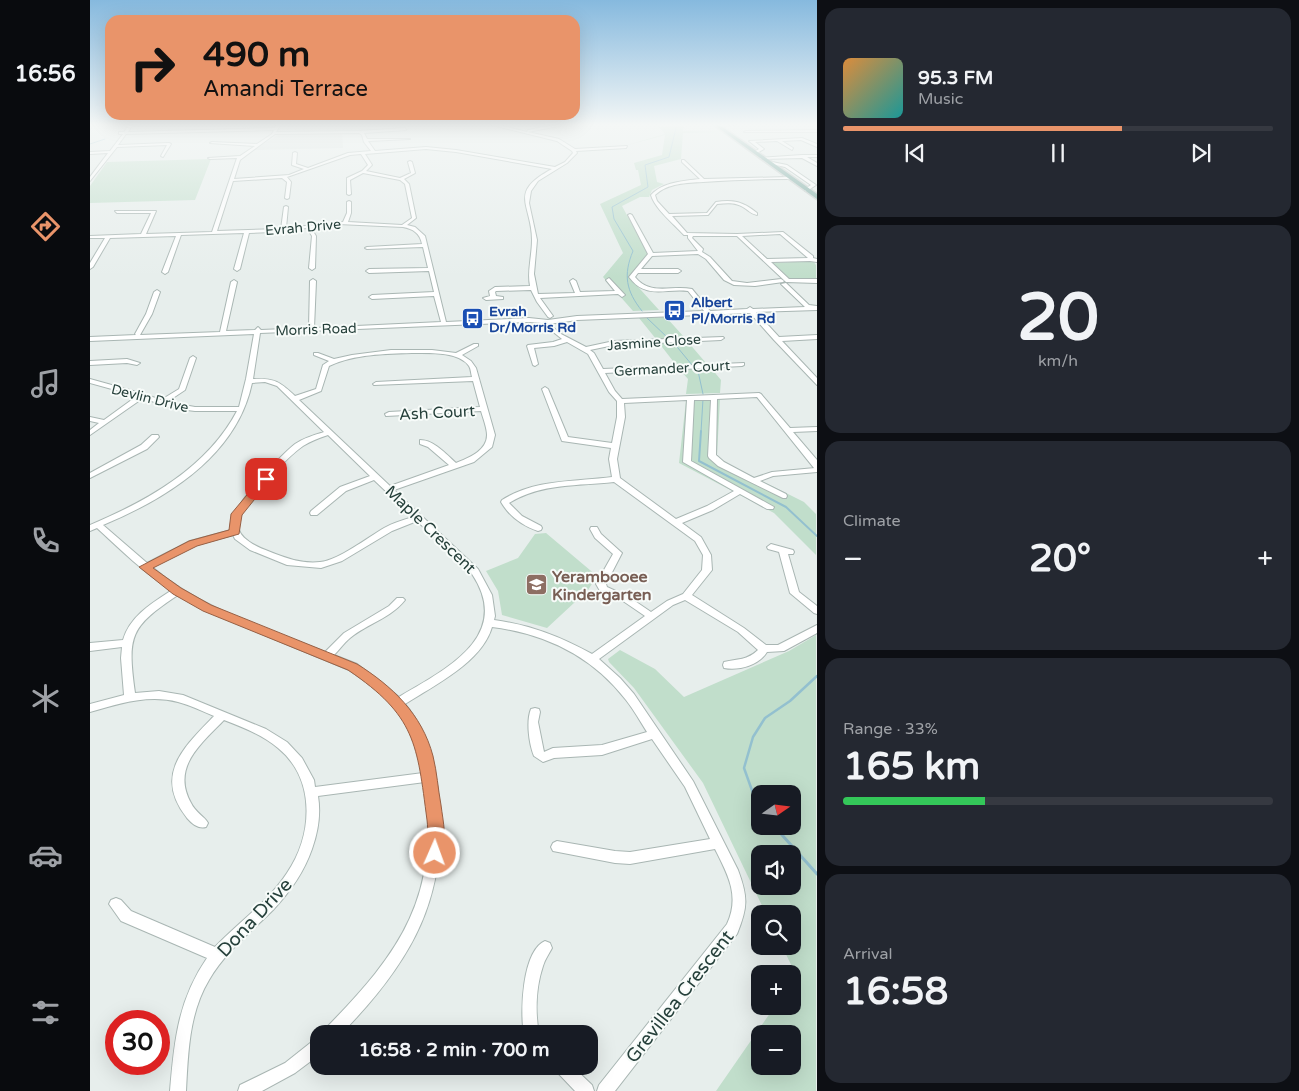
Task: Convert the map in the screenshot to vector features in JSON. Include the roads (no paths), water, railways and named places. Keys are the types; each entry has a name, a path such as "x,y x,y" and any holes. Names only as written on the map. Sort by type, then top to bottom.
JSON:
{"main road":[{"path":"785,175 816,198"}],"street":[{"path":"214,233 233,175"},
{"path":"231,180 284,177 291,175"},
{"path":"349,194 348,180 358,175"},
{"path":"379,175 401,179 407,184 414,218 404,226"},
{"path":"401,179 409,175"},
{"path":"544,175 536,181 527,196 527,208 534,233 532,288 542,308 552,318 553,330"},
{"path":"698,175 704,181"},
{"path":"799,175 814,185 806,190"},
{"path":"284,177 289,182 287,198"},
{"path":"789,178 674,183 655,191 654,199 682,230 691,235 782,233 811,257 810,259"},
{"path":"345,223 349,213 349,202"},
{"path":"668,215 703,214 710,212 716,203 737,202 742,203 755,214"},
{"path":"283,230 286,207"},
{"path":"117,212 156,211 143,235"},
{"path":"630,215 651,254"},
{"name":"Evrah Drive","path":"90,238 283,230 345,223 404,226"},
{"path":"308,226 314,236 312,268"},
{"path":"404,226 420,232 444,322"},
{"path":"237,269 247,232"},
{"path":"165,272 179,234"},
{"path":"691,235 690,238 701,250 699,252"},
{"path":"737,235 814,307"},
{"path":"90,267 108,237"},
{"path":"367,248 425,245"},
{"path":"708,312 688,290 648,290 641,288 632,277 651,254 699,252 705,255 732,282 816,281"},
{"path":"765,261 810,259 816,261"},
{"path":"369,272 431,269"},
{"path":"638,270 676,272"},
{"path":"537,296 622,294 609,280"},
{"path":"311,327 313,281"},
{"path":"573,281 578,294"},
{"path":"223,331 234,282"},
{"path":"493,298 492,287 532,288"},
{"path":"138,334 149,314 157,292"},
{"path":"372,297 437,294"},
{"path":"486,298 502,298"},
{"path":"552,318 814,307"},
{"path":"542,308 542,318 553,330 567,340 586,349 594,356 612,392 620,401 622,417 613,459 616,479"},
{"path":"751,310 816,383"},
{"name":"Morris Road","path":"90,338 552,318"},
{"name":"Morris Road","path":"258,330 444,322"},
{"path":"258,330 242,409 233,427 217,447 186,474 141,503 94,527 177,591 240,623 353,667 371,679 398,703 411,720 420,739 430,778 436,825 435,853 429,885 406,942 390,967 339,1025"},
{"name":"Morris Road","path":"90,338 138,334 233,331"},
{"path":"776,339 816,337"},
{"name":"Jasmine Close","path":"586,349 614,343 722,338"},
{"path":"535,364 527,346 554,344 567,340"},
{"path":"458,355 476,346"},
{"path":"316,354 332,360 359,355 432,351 458,355 471,364 491,435 488,447 477,457 390,489"},
{"path":"161,402 182,390 193,358"},
{"path":"294,399 319,390 322,385 324,368 332,360"},
{"path":"90,363 127,361 137,363"},
{"name":"Germander Court","path":"602,371 742,364"},
{"path":"376,384 476,379"},
{"name":"Devlin Drive","path":"90,381 142,394 161,402 195,409 242,409"},
{"name":"Maple Crescent","path":"248,381 276,383 475,571 486,586 492,609 490,623"},
{"path":"545,389 565,439 616,446"},
{"path":"90,433 142,394"},
{"path":"620,401 759,395 790,430 816,466"},
{"path":"712,396 714,400 712,456 721,464 783,496"},
{"path":"691,397 687,462 770,507"},
{"name":"Ash Court","path":"389,414 484,409"},
{"path":"90,419 105,422"},
{"path":"790,430 816,429"},
{"path":"330,432 304,442 291,451 240,508 234,521 235,532 242,541 275,557 302,565 321,565 339,559 389,529 419,517"},
{"path":"90,476 144,446 154,437"},
{"path":"422,442 431,445 456,466"},
{"path":"754,481 772,474 816,470"},
{"path":"314,513 343,488 376,476"},
{"path":"538,528 528,524 507,507 505,502 549,485 592,483 616,479 698,539 707,555 707,570 686,596 677,599 592,659"},
{"path":"677,522 710,508 739,491"},
{"path":"594,529 598,536 618,554 601,584 603,589 626,599 652,616"},
{"path":"145,567 193,544 235,532"},
{"path":"771,547 787,552 795,594 816,611"},
{"path":"130,696 126,665 126,643 131,627 136,620 177,591"},
{"path":"686,596 741,630 764,649 780,648 816,628"},
{"path":"327,656 347,636 392,608 400,600"},
{"path":"398,703 465,660 479,643 490,623"},
{"name":"Grevillea Crescent","path":"490,623 538,633 562,642 592,659 616,681 689,784 732,870 739,896 738,915 732,929 605,1091"},
{"path":"90,647 126,643"},
{"path":"728,666 742,664 756,658 764,649"},
{"name":"Dona Drive","path":"90,708 130,696 170,695 268,736 283,745 303,770 312,792 314,818 312,834 294,874 279,894 218,955 204,973 186,1018 178,1091"},
{"path":"535,712 533,722 538,754 543,757 553,753 602,750 654,734"},
{"path":"202,824 191,815 178,790 177,774 185,756 221,716"},
{"path":"312,792 430,778"},
{"path":"557,847 630,858 718,843"},
{"path":"116,904 126,916 218,955"},
{"path":"530,1025 528,1010 537,960 545,948"},
{"path":"246,1091 290,1068 310,1052"},
{"path":"570,1075 586,1091"}],"waterway":[{"path":"642,311 629,290 627,275 633,251 614,219 612,207 648,187 646,175"},
{"path":"647,318 669,339"},
{"path":"673,342 692,365"},
{"path":"695,368 698,371 703,394"},
{"path":"701,432 703,399"},
{"path":"701,431 699,461 786,507 817,536"},
{"path":"751,788 744,768 753,737 765,718 790,701 817,676"},
{"path":"782,835 817,874"}],"place":[{"name":"Albert Pl/Morris Rd","path":"675,310"},
{"name":"Evrah Dr/Morris Rd","path":"473,319"},
{"name":"Yerambooee Kindergarten","path":"536,585"}]}
